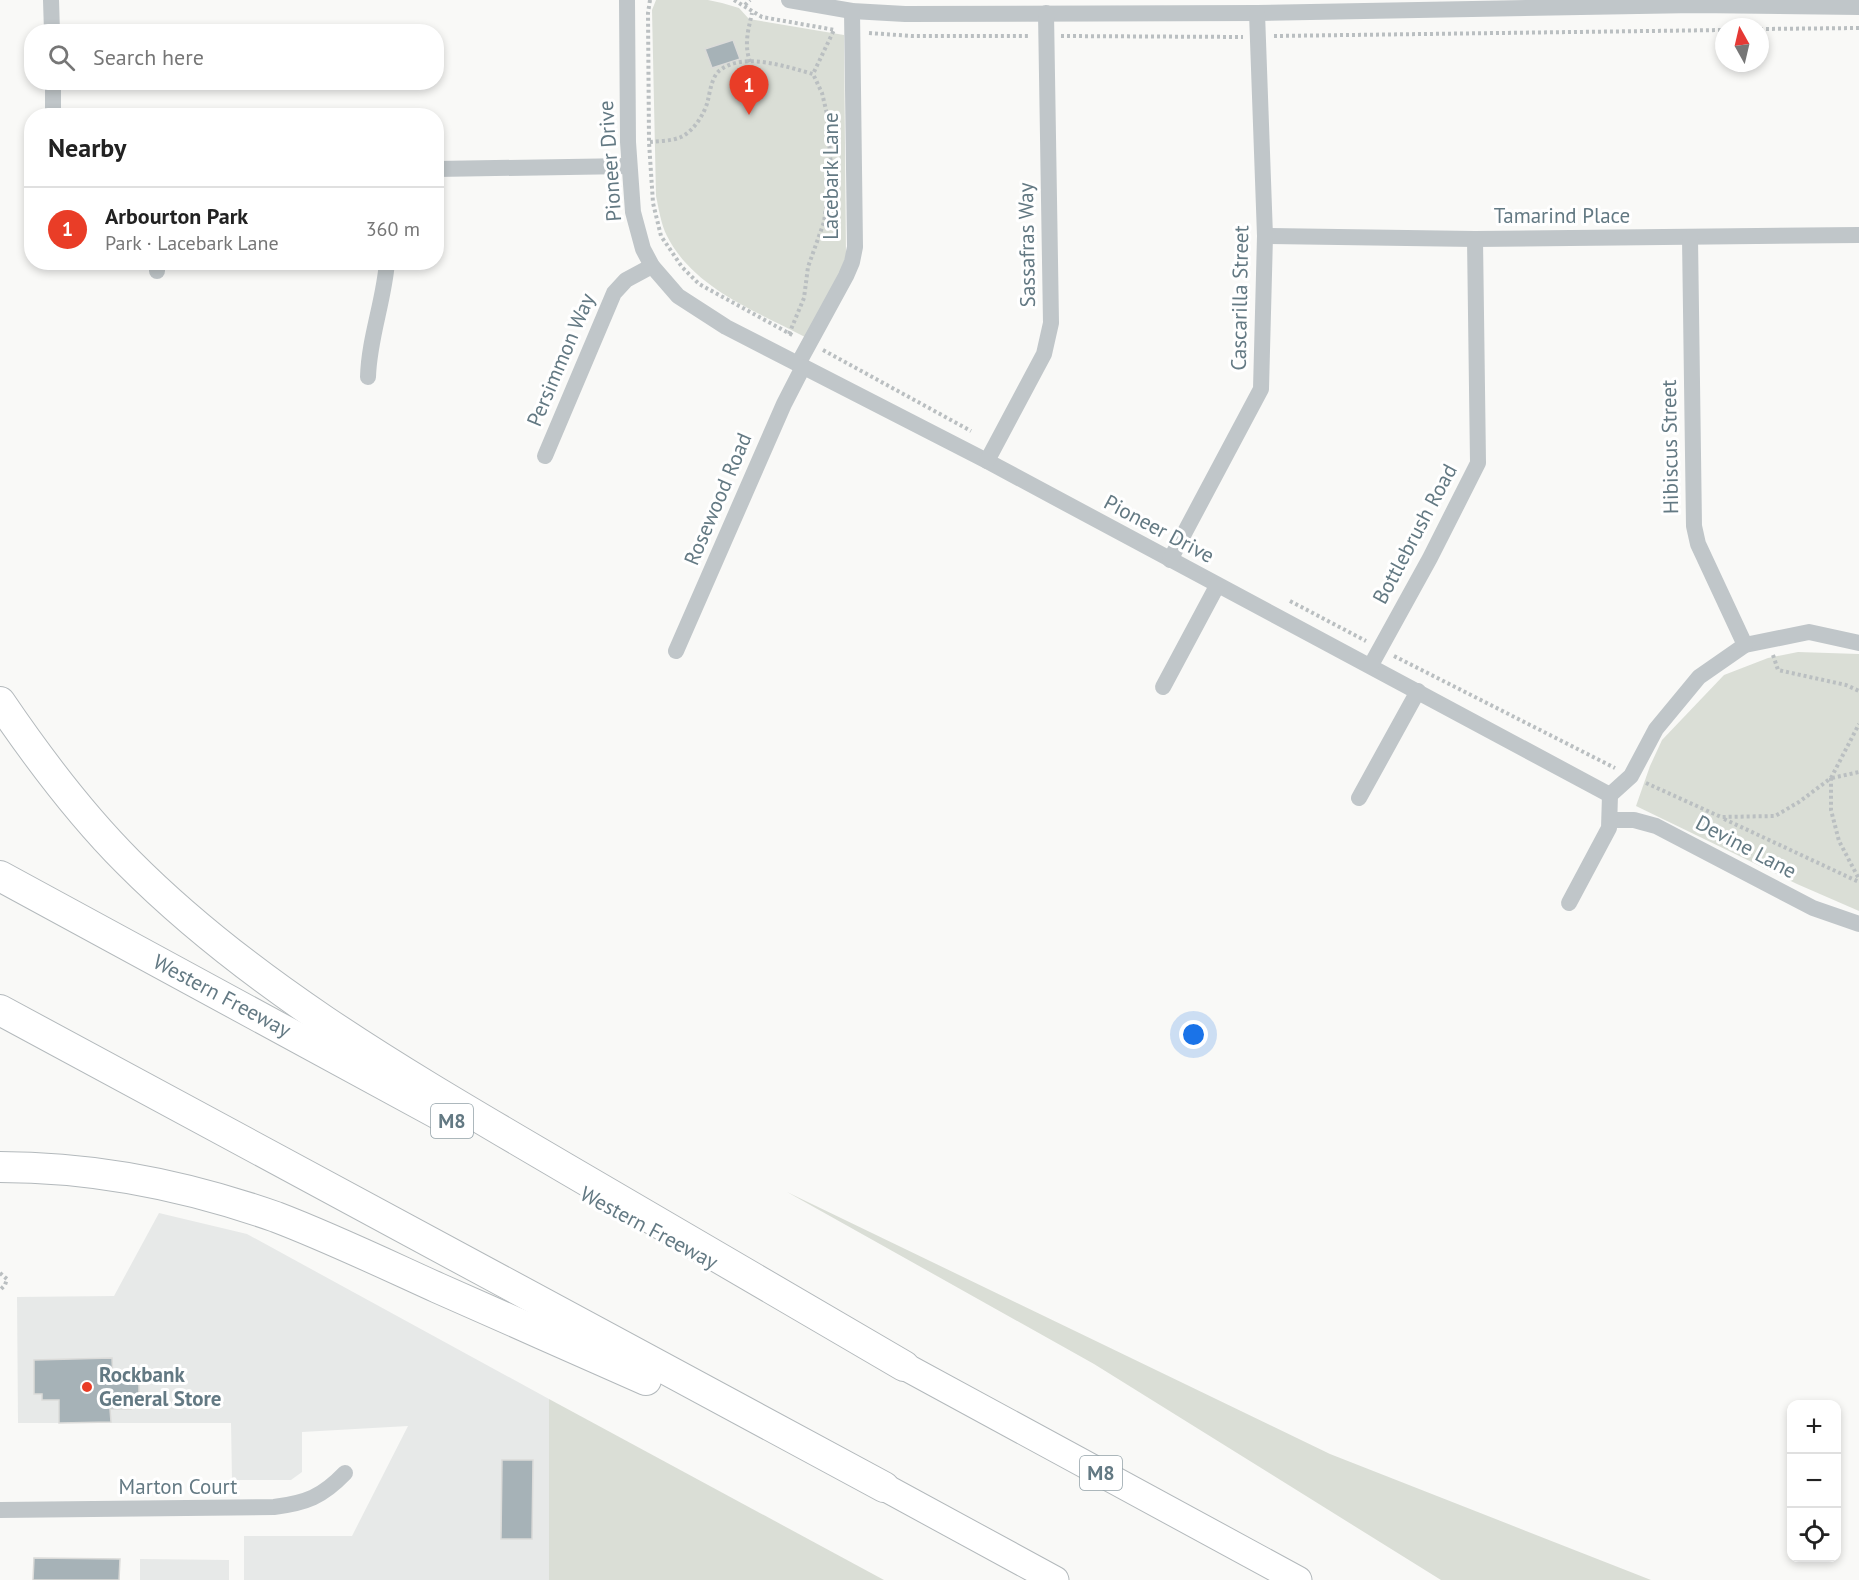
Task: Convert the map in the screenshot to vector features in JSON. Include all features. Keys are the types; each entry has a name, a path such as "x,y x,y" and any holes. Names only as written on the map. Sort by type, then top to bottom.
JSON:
{"highway":[{"path":"0,702 52,773 127,860 217,941 288,995 471,1113 904,1366"},
{"name":"Western Freeway","path":"0,876 1298,1580"},
{"path":"0,1010 1055,1580"},
{"path":"0,1167 84,1172 138,1181 209,1196 276,1218 358,1251 884,1487"}],"street":[{"path":"51,0 52,24"},
{"name":"Pioneer Drive","path":"627,0 629,166 637,233 652,266 678,296 726,327 987,461 1610,795"},
{"path":"789,0 852,11 905,14 986,7 1046,13 1212,6 1257,13 1460,5 1695,3 1859,7"},
{"name":"Lacebark Lane","path":"800,365 846,276 855,247 852,11"},
{"name":"Sassafras Way","path":"987,461 1044,354 1051,323 1046,13"},
{"name":"Cascarilla Street","path":"1170,560 1261,389 1265,236 1257,13"},
{"path":"52,90 53,108"},
{"path":"444,169 629,166"},
{"name":"Tamarind Place","path":"1265,236 1475,239 1859,235"},
{"name":"Hibiscus Street","path":"1689,238 1694,526 1698,544 1745,645"},
{"name":"Bottlebrush Road","path":"1371,665 1430,558 1478,463 1475,239"},
{"name":"Persimmon Way","path":"545,456 614,293 626,280 652,266"},
{"path":"368,377 368,361 386,270"},
{"name":"Rosewood Road","path":"676,651 800,365"},
{"path":"1162,687 1217,586"},
{"path":"1569,903 1609,828 1610,795 1631,776 1656,729 1699,677 1745,645 1768,640 1809,632 1859,643"},
{"path":"1359,798 1418,691"},
{"name":"Devine Lane","path":"1610,820 1634,820 1656,826 1813,908 1859,924"},
{"name":"Marton Court","path":"0,1510 274,1507 303,1503 326,1491 345,1473"}],"path":[{"path":"734,0 762,17 834,30 912,36 1258,37 1715,30"},
{"path":"745,5 750,0"},
{"path":"750,62 746,49 752,12"},
{"path":"1769,29 1859,28"},
{"path":"813,74 834,30"},
{"path":"628,142 682,137 700,119 707,106 718,71 729,66 762,61 813,74"},
{"path":"777,353 789,333 804,298 808,267 824,222 830,186 831,166 827,114 822,93 813,74"},
{"path":"1768,640 1778,670 1846,685 1859,691"},
{"path":"1859,724 1831,778 1859,772"},
{"path":"1721,817 1859,882"},
{"path":"0,1273 7,1279 0,1290"}],"shaded area":[{"path":"656,0 708,0 739,8 749,19 844,35 846,256 839,275 805,337 747,308 710,284 693,270 667,236 656,196 652,10"},
{"path":"1798,652 1859,654 1859,911 1797,884 1636,806 1662,740 1724,675 1768,658"},
{"path":"787,1192 1330,1454 1651,1580 1441,1580 1094,1364"},
{"path":"159,1213 247,1234 549,1399 549,1580 244,1580 244,1536 352,1536 408,1426 302,1432 302,1472 291,1480 232,1480 231,1423 18,1423 17,1297 114,1296"},
{"path":"549,1399 884,1580 549,1580"},
{"path":"140,1559 229,1560 229,1580 140,1580"}],"building":[{"path":"733,40 740,59 712,68 705,49"},
{"name":"Rockbank General Store","path":"112,1358 113,1380 139,1379 139,1400 131,1400 131,1409 110,1409 111,1422 59,1423 59,1400 42,1400 42,1394 34,1394 34,1360"},
{"path":"502,1460 533,1460 532,1539 501,1539"},
{"path":"34,1558 120,1559 119,1580 33,1580"}],"place":[{"name":"Arbourton Park","path":"749,115"},
{"name":"Rockbank General Store","path":"87,1387"}]}
